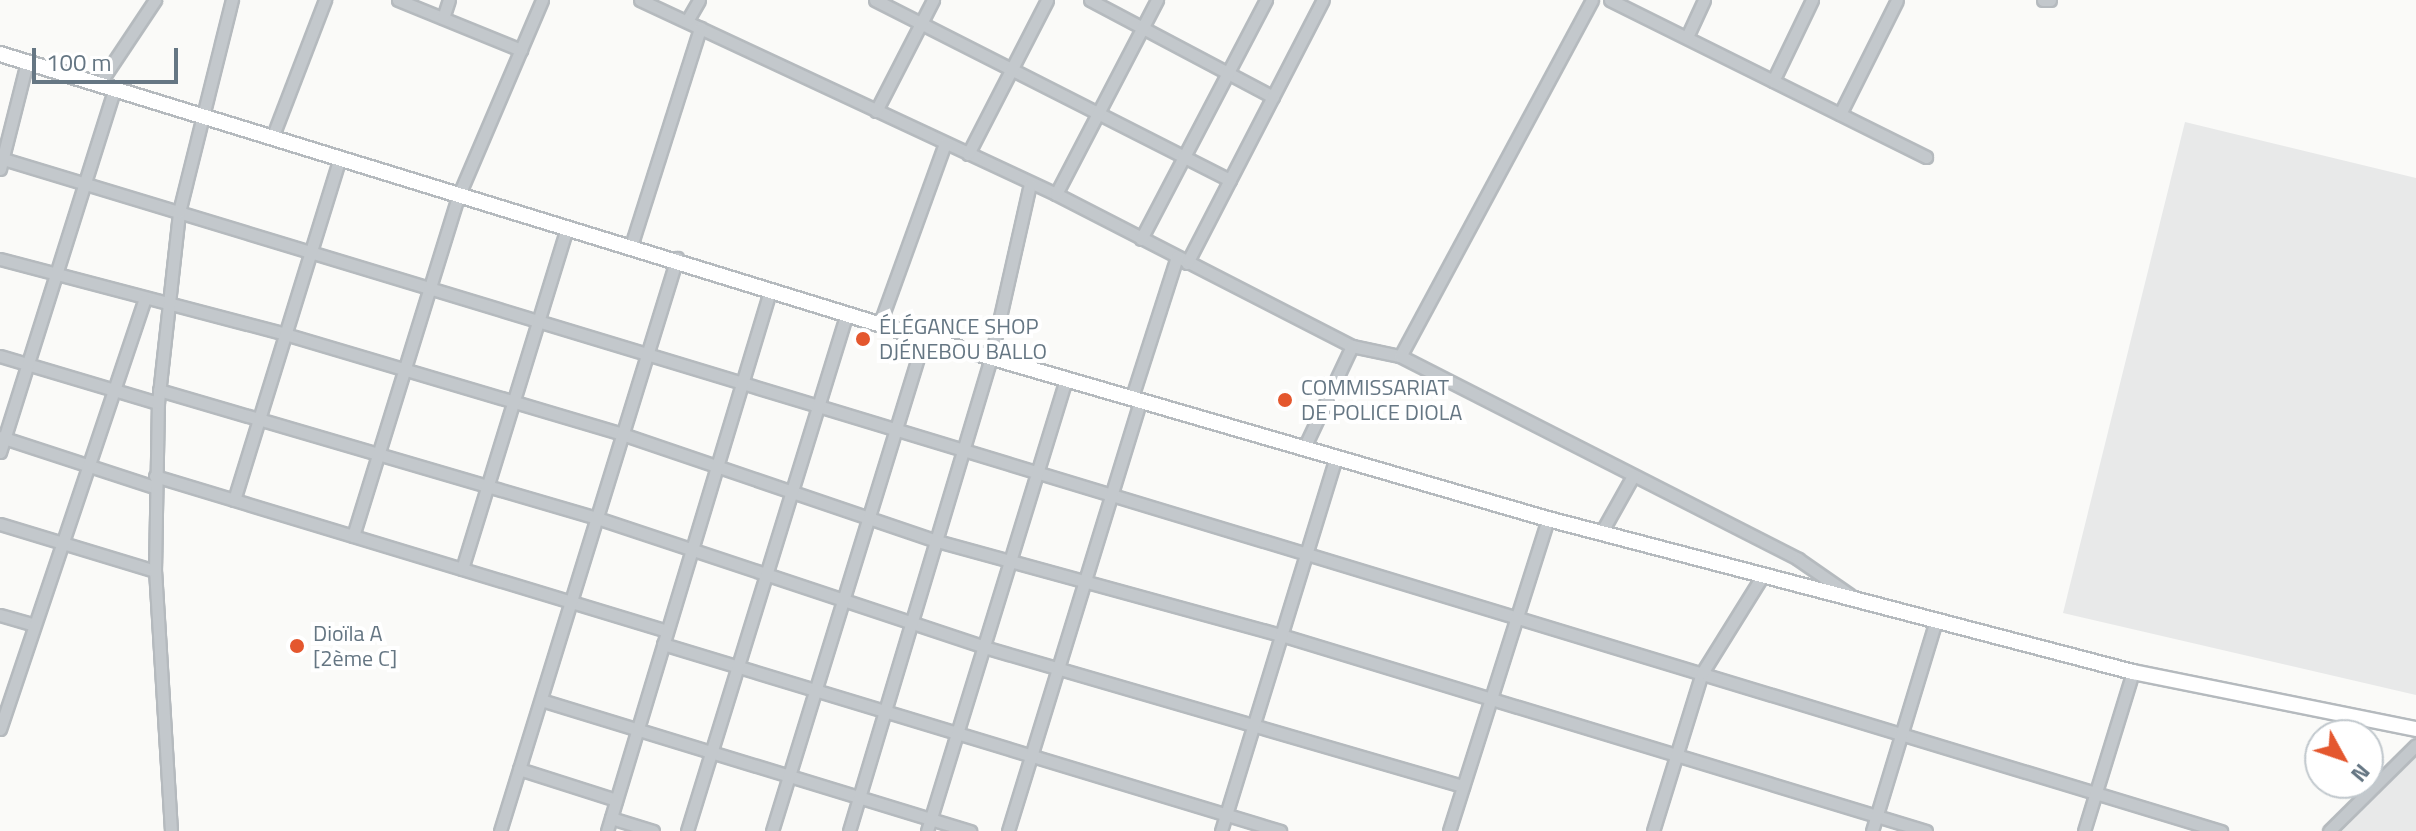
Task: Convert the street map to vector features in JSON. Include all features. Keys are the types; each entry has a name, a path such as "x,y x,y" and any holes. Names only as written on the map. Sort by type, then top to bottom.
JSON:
{"main road":[{"path":"0,54 458,197 677,258 770,291 924,338 1548,519 1857,600 1935,624 2133,672 2416,729"}],"street":[{"path":"99,84 155,0"},
{"path":"171,831 155,571 154,482 159,397 179,212 199,116 232,0"},
{"path":"272,138 325,0"},
{"path":"398,0 521,50"},
{"path":"443,18 449,0"},
{"path":"353,536 458,197 542,0"},
{"path":"640,0 1056,194 1352,346 1400,356 1798,559 1857,600"},
{"path":"687,21 699,0"},
{"path":"875,0 1230,180"},
{"path":"876,111 933,0"},
{"path":"968,154 1047,0"},
{"path":"1090,0 1273,97"},
{"path":"1056,194 1157,0"},
{"path":"1141,239 1266,0"},
{"path":"1008,831 1061,668 1137,399 1182,260 1230,180 1323,0"},
{"path":"1400,356 1592,0"},
{"path":"1610,0 1926,157"},
{"path":"1687,37 1704,0"},
{"path":"1773,81 1812,0"},
{"path":"1840,114 1897,0"},
{"path":"2043,0 2050,0"},
{"path":"631,246 700,28"},
{"path":"27,62 1,162 84,182 895,431 2221,831"},
{"path":"0,452 51,275 114,90"},
{"path":"880,323 945,143"},
{"path":"234,500 339,160"},
{"path":"849,831 991,357 1030,184"},
{"path":"462,569 567,228"},
{"path":"500,831 677,258"},
{"path":"0,259 144,301 169,304 285,334 622,434 789,494 937,541 1281,635 1926,831"},
{"path":"607,831 770,291"},
{"path":"0,729 59,544 144,301"},
{"path":"687,831 847,313"},
{"path":"772,831 924,338"},
{"path":"1304,448 1352,346"},
{"path":"0,356 113,391 159,397 259,421 486,490 597,518 692,549 763,578 984,647 1254,722 1463,786"},
{"path":"928,825 1066,378"},
{"path":"2,438 88,467 234,500 667,631"},
{"path":"1221,831 1336,458"},
{"path":"1601,533 1633,476"},
{"path":"1449,831 1548,519"},
{"path":"0,524 155,571"},
{"path":"1653,831 1702,673 1763,575"},
{"path":"0,615 34,625"},
{"path":"1872,831 1935,624"},
{"path":"663,644 1280,831"},
{"path":"2084,831 2133,672"},
{"path":"541,700 859,799 928,825 970,831"},
{"path":"2329,831 2416,745"},
{"path":"519,769 616,800"},
{"path":"611,818 653,831"}],"shaded area":[{"path":"2185,122 2416,178 2416,695 2063,613"},
{"path":"2416,757 2416,831 2342,831 2374,799 2384,799 2384,789"}],"place":[{"name":"ÉLÉGANCE SHOP DJÉNEBOU BALLO","path":"863,339"},
{"name":"COMMISSARIAT DE POLICE DIOLA","path":"1285,400"},
{"name":"Dioïla A [2ème C]","path":"297,646"}]}
